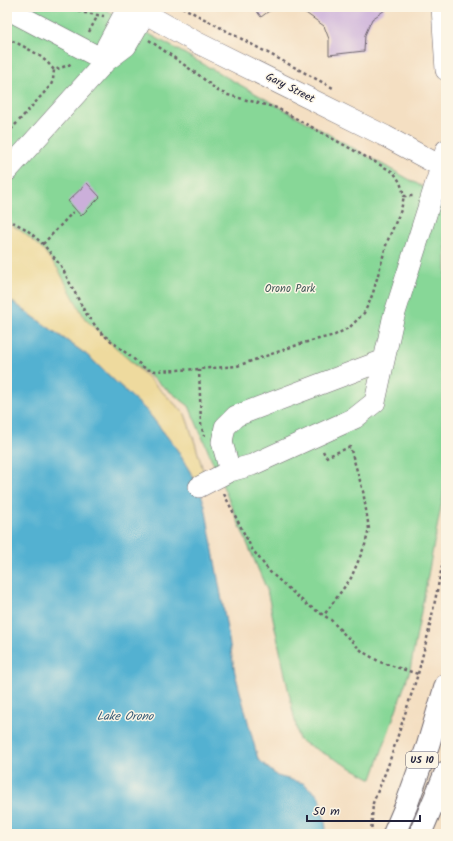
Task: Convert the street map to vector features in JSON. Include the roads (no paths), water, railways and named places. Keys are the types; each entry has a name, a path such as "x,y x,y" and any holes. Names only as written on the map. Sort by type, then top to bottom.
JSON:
{"highway":[{"name":"US 10","path":"394,834 406,806 428,745 446,685"},
{"name":"US 10","path":"420,834 446,772"}],"street":[{"path":"442,7 446,70"},
{"path":"7,9 106,61"},
{"path":"7,171 106,61 126,46 144,10"},
{"name":"Gary Street","path":"144,10 196,42 385,136 444,162"},
{"path":"199,487 226,479 252,464 355,418 375,402 393,320 444,162"},
{"path":"226,479 222,442 225,427 236,416 384,360"}],"water":[{"name":"Lake Orono","path":"7,298 87,355 147,411 176,448 199,487 205,506 235,673 258,759 277,776 303,783 320,797 326,828 325,834 7,834"}],"park label":[{"name":"Orono Park","path":"290,289"}]}
